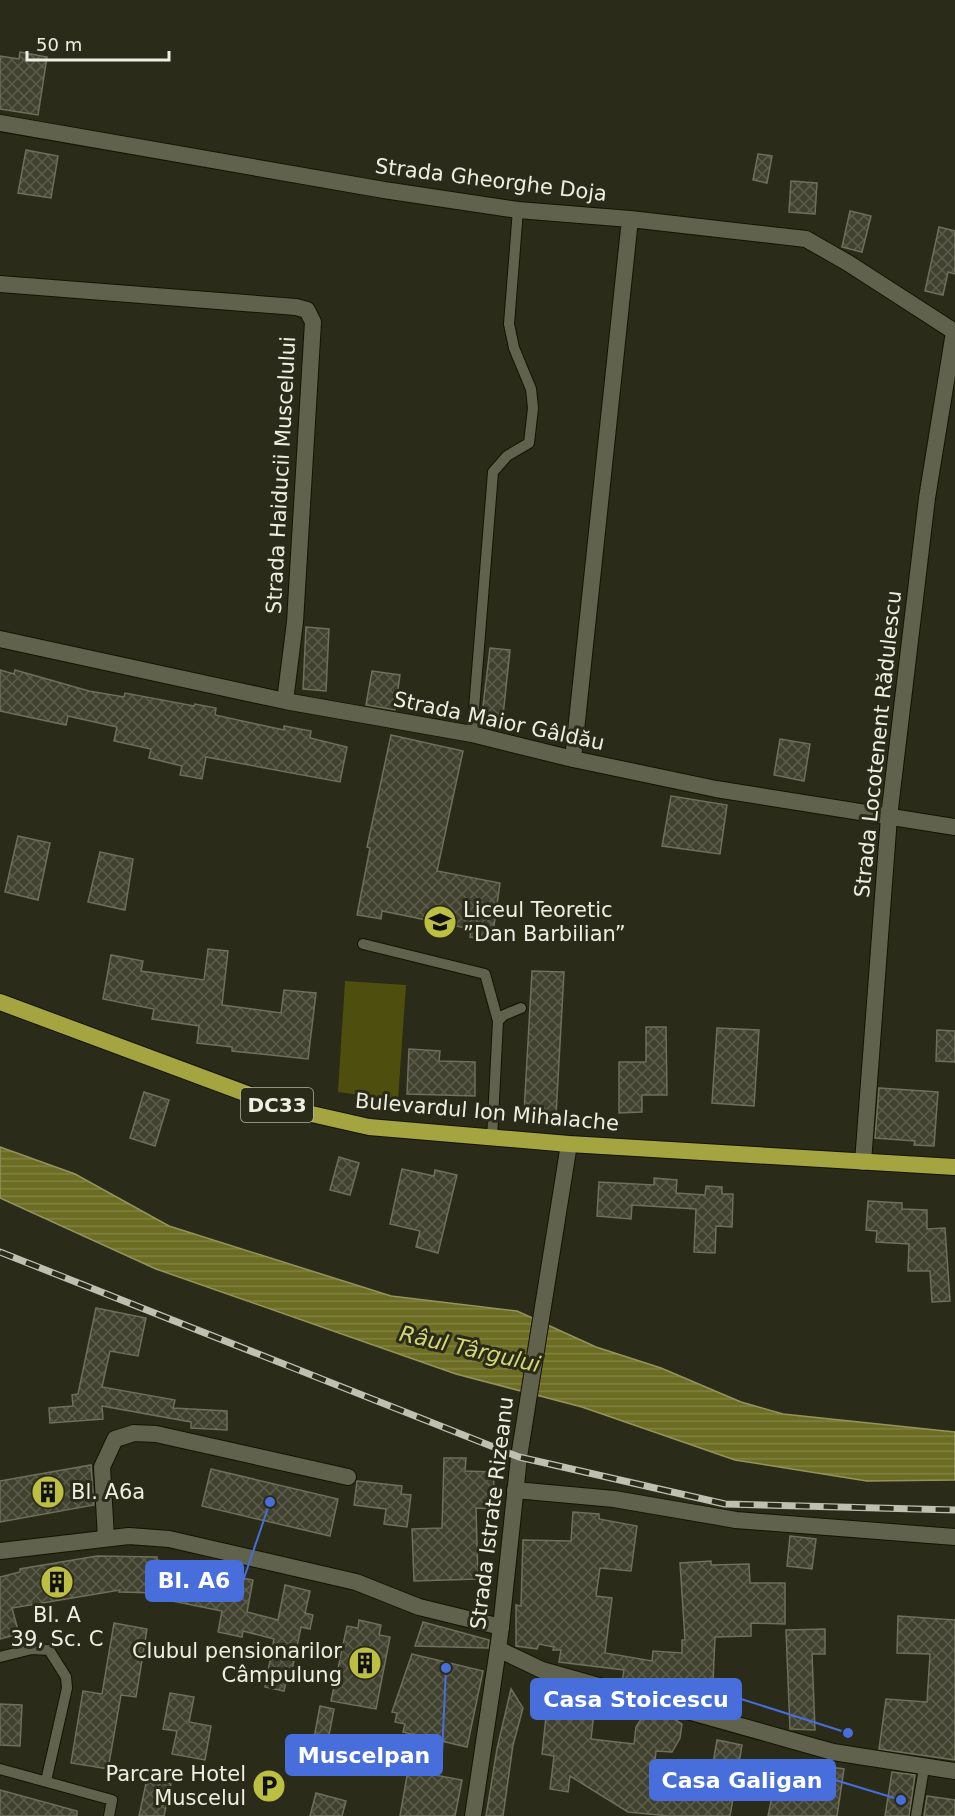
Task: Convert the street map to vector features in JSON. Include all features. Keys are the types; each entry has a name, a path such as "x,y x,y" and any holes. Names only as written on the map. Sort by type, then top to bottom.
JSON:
{"highway":[{"name":"Bulevardul Ion Mihalache","path":"0,1002 285,1108 369,1127 492,1139 955,1167"}],"street":[{"name":"Strada Gheorghe Doja","path":"0,123 384,190 518,210 630,219 806,239 848,263 954,332"},
{"path":"573,759 630,219"},
{"name":"Strada Haiducii Muscelului","path":"0,284 307,310 313,322 295,622 285,700"},
{"name":"Strada Locotenent Rădulescu","path":"863,1162 889,818 927,498 954,332"},
{"name":"Strada Maior Gâldău","path":"0,639 285,700 472,734 573,759 716,789 955,827"},
{"name":"Strada Istrate Rizeanu","path":"473,1816 501,1627 520,1452 568,1144"},
{"path":"106,1538 102,1467 116,1439 134,1433 156,1434 348,1477"},
{"path":"515,1490 614,1499 736,1520 955,1537"},
{"path":"0,1551 106,1538 146,1536 169,1539 356,1582 419,1607 501,1627"},
{"path":"498,1649 542,1670 783,1739 833,1752 924,1768 955,1771"}],"lane":[{"path":"472,734 493,472 507,456 528,443 533,408 531,389 514,348 509,324 518,210"},
{"path":"363,944 485,974 498,1021 492,1139"},
{"path":"498,1021 504,1015 521,1008"},
{"path":"0,1657 32,1649 50,1650 66,1677 67,1688 46,1781"},
{"path":"916,1816 924,1768"},
{"path":"0,1769 112,1800 109,1816"}],"shaded area":[{"path":"345,981 406,985 398,1100 338,1092"}],"water":[{"name":"Râul Târgului","path":"0,1147 75,1174 169,1226 391,1296 517,1311 596,1347 661,1368 741,1402 783,1414 955,1432 955,1480 867,1481 735,1460 582,1407 456,1374 156,1269 0,1198"}],"building":[{"path":"20,52 47,57 38,115 0,109 0,56 19,59"},
{"path":"26,150 58,156 51,198 18,193"},
{"path":"758,154 772,156 767,183 753,180"},
{"path":"791,181 817,183 815,214 789,212"},
{"path":"850,211 871,216 862,252 842,247"},
{"path":"939,227 955,231 955,274 948,272 943,295 925,291"},
{"path":"306,627 329,629 326,691 303,689"},
{"path":"490,648 510,650 502,725 481,723"},
{"path":"0,670 14,674 15,670 89,691 124,697 125,693 216,708 215,715 284,730 284,726 311,731 310,738 347,747 340,782 206,757 202,779 180,775 182,766 149,758 151,749 114,741 117,727 68,716 66,725 0,711"},
{"path":"372,671 400,675 395,710 366,705"},
{"path":"391,735 463,751 437,871 500,883 492,940 470,937 471,929 382,911 381,919 357,915 370,848 367,847"},
{"path":"780,739 810,744 804,781 774,775"},
{"path":"671,796 727,805 720,854 662,846"},
{"path":"18,836 50,843 38,900 5,892"},
{"path":"100,852 133,859 125,910 88,902"},
{"path":"208,949 228,951 222,1005 281,1013 284,990 316,993 308,1059 232,1051 232,1047 197,1043 199,1026 152,1019 154,1009 103,999 111,955 143,961 141,971 204,980"},
{"path":"532,971 564,972 556,1115 524,1113"},
{"path":"646,1027 666,1027 667,1095 642,1095 642,1112 619,1113 619,1062 646,1062"},
{"path":"717,1028 759,1030 754,1106 712,1103"},
{"path":"937,1030 955,1031 955,1062 936,1061"},
{"path":"409,1049 440,1051 439,1061 475,1062 475,1096 407,1094"},
{"path":"879,1088 938,1092 934,1146 914,1145 915,1141 875,1138"},
{"path":"144,1092 169,1100 155,1146 130,1138"},
{"path":"339,1157 359,1163 350,1195 330,1190"},
{"path":"402,1169 434,1176 435,1170 457,1175 438,1253 416,1247 420,1231 390,1224"},
{"path":"654,1178 677,1180 676,1193 705,1195 706,1186 722,1187 722,1194 733,1194 732,1227 716,1226 715,1253 694,1252 696,1209 632,1205 631,1219 597,1216 599,1182 654,1185"},
{"path":"868,1201 902,1203 902,1209 927,1210 927,1229 945,1228 950,1301 932,1302 930,1271 908,1271 909,1244 876,1242 877,1231 866,1230"},
{"path":"96,1308 146,1318 138,1356 110,1351 102,1387 175,1400 173,1408 227,1411 227,1430 191,1428 191,1422 102,1406 103,1419 50,1423 49,1408 73,1406 72,1395 78,1394"},
{"path":"444,1458 466,1458 465,1471 494,1472 493,1509 476,1508 478,1579 414,1581 412,1529 442,1528"},
{"name":"Bl. A6a","path":"91,1465 94,1505 0,1522 0,1481"},
{"path":"211,1469 338,1499 330,1536 202,1506"},
{"path":"357,1481 402,1486 401,1494 411,1495 407,1527 384,1524 386,1509 354,1505"},
{"path":"573,1512 599,1514 599,1519 637,1526 631,1571 600,1568 596,1596 612,1598 605,1653 652,1661 653,1651 682,1653 682,1640 685,1640 680,1563 711,1561 711,1565 749,1564 750,1583 785,1583 785,1624 751,1623 751,1636 715,1637 713,1682 665,1680 665,1686 633,1685 622,1682 624,1670 559,1662 561,1650 553,1650 554,1647 539,1644 537,1649 516,1646 516,1605 521,1606 523,1540 571,1541"},
{"path":"790,1536 816,1539 812,1569 787,1566"},
{"path":"97,1556 157,1557 157,1560 253,1580 247,1612 278,1620 285,1585 310,1591 305,1613 313,1615 310,1629 301,1627 291,1675 288,1674 284,1691 265,1687 274,1639 243,1631 242,1637 218,1632 222,1611 157,1598 158,1593 119,1592 120,1590 12,1608 19,1634 0,1639 0,1577 20,1572 20,1569"},
{"path":"898,1616 955,1620 955,1760 879,1749 886,1699 927,1702 930,1654 897,1653"},
{"name":"Clubul pensionarilor Câmpulung","path":"359,1620 381,1625 379,1635 390,1637 376,1709 331,1701 347,1626 358,1628"},
{"path":"423,1622 489,1640 488,1648 415,1646"},
{"path":"114,1623 147,1629 136,1697 121,1695 108,1769 71,1763 83,1691 102,1694"},
{"path":"825,1629 825,1654 812,1654 815,1730 790,1729 786,1630"},
{"path":"412,1654 483,1671 467,1747 403,1732 405,1724 395,1722 397,1713 392,1712"},
{"path":"511,1689 523,1708 513,1745 503,1816 486,1816 497,1749"},
{"path":"170,1693 194,1697 189,1722 211,1726 205,1760 172,1754 177,1731 163,1729"},
{"path":"0,1704 22,1705 20,1746 0,1745"},
{"path":"320,1706 334,1709 325,1756 311,1754"},
{"path":"547,1707 594,1712 591,1739 634,1744 636,1727 645,1713 671,1717 682,1724 680,1738 672,1752 656,1751 652,1787 663,1794 707,1799 717,1740 742,1745 730,1816 669,1816 628,1812 570,1776 568,1792 550,1789 554,1756 542,1754"},
{"path":"779,1762 823,1772 824,1766 844,1769 837,1816 768,1816"},
{"path":"408,1770 462,1780 455,1816 400,1816"},
{"path":"892,1772 915,1775 909,1816 885,1816"},
{"path":"147,1779 171,1784 164,1816 139,1816"},
{"path":"0,1790 77,1811 77,1816 0,1816"},
{"path":"316,1793 346,1801 342,1816 310,1816"},
{"path":"927,1796 955,1800 955,1816 924,1816"}],"railway":[{"path":"0,1252 519,1457 725,1504 955,1510"}],"place":[{"name":"Liceul Teoretic ”Dan Barbilian”","path":"440,922"},
{"name":"Bl. A6a","path":"48,1492"},
{"name":"Bl. A6","path":"270,1502"},
{"name":"Bl. A 39, Sc. C","path":"57,1582"},
{"name":"Clubul pensionarilor Câmpulung","path":"365,1663"},
{"name":"Muscelpan","path":"446,1668"},
{"name":"Casa Stoicescu","path":"848,1733"},
{"name":"Parcare Hotel Muscelul","path":"269,1786"},
{"name":"Casa Galigan","path":"901,1800"}]}
